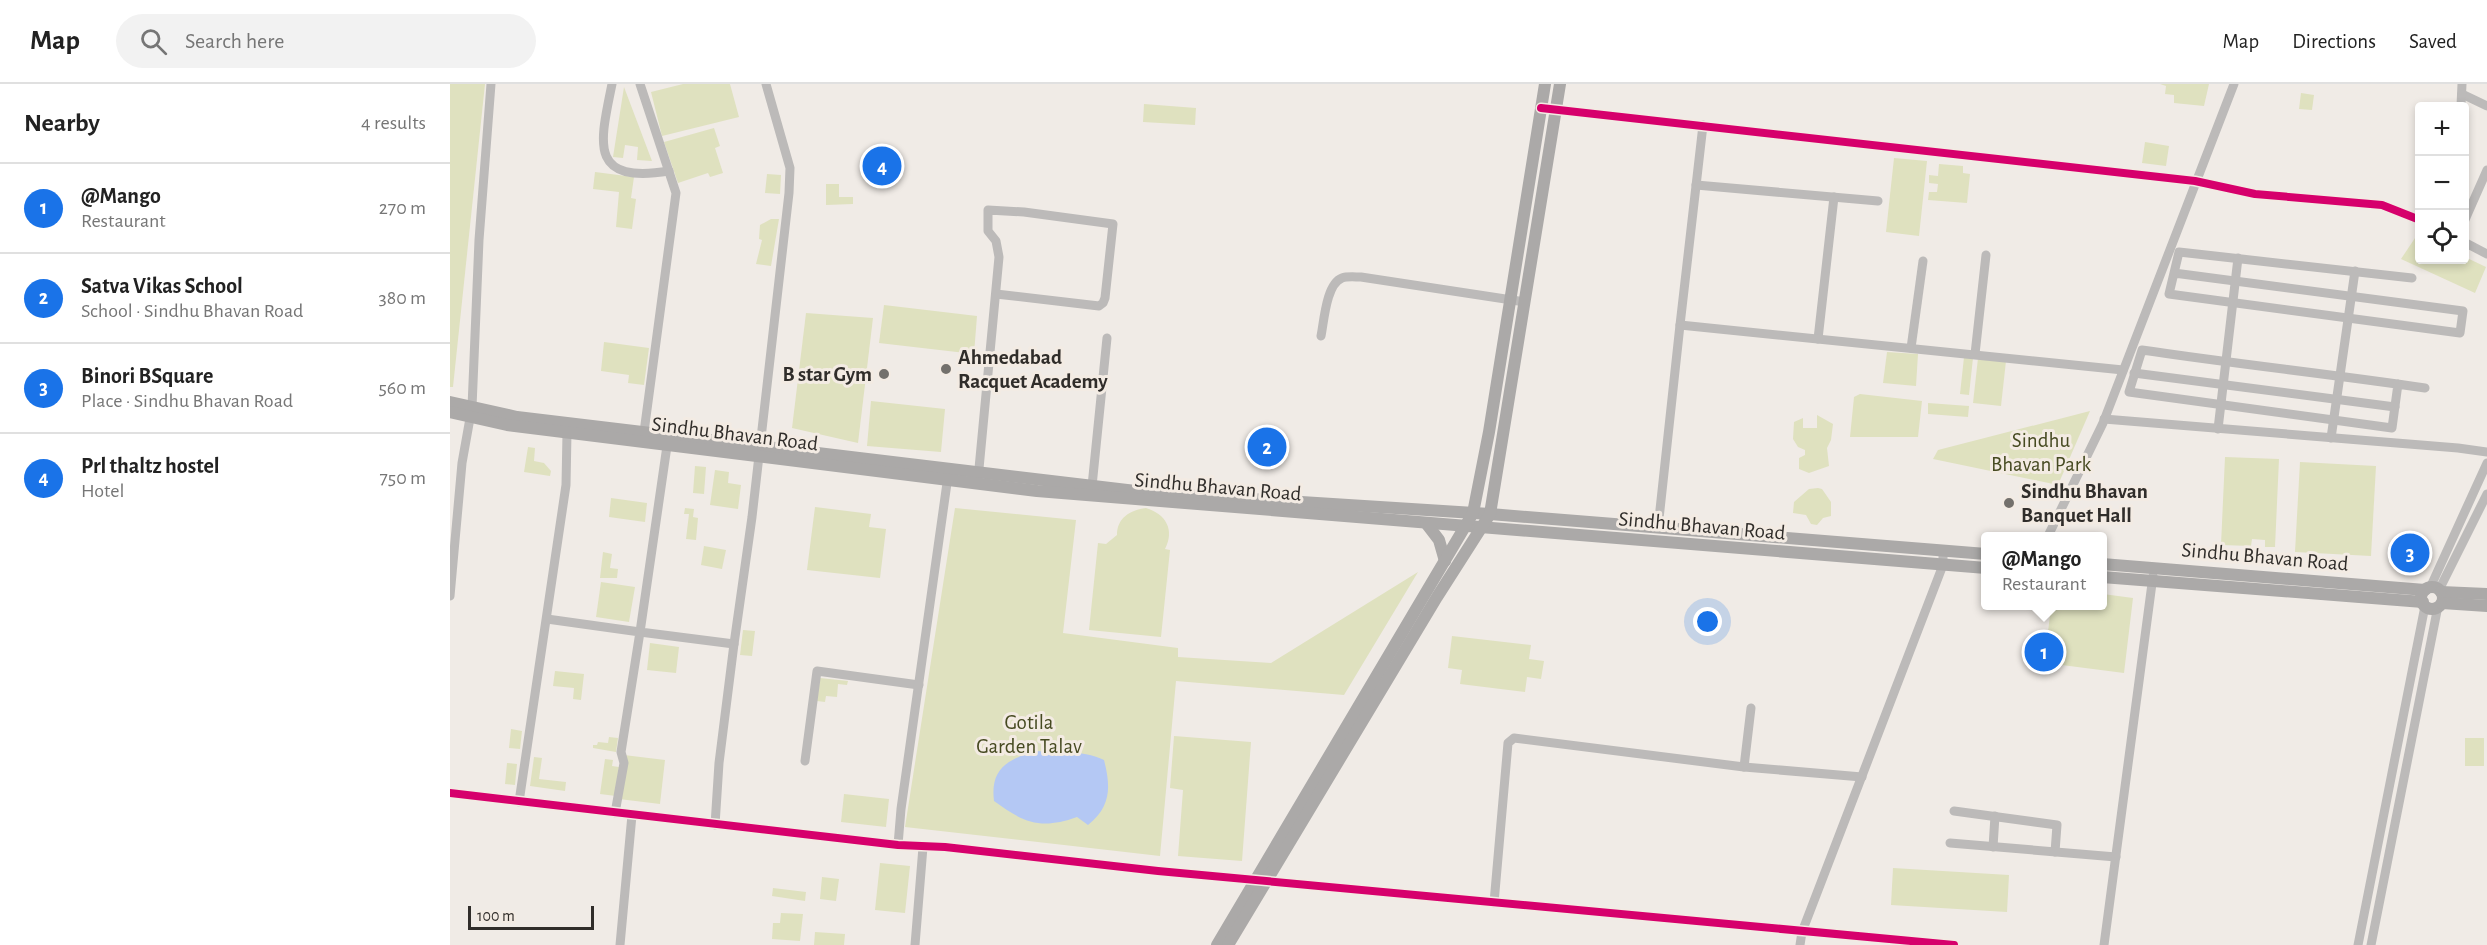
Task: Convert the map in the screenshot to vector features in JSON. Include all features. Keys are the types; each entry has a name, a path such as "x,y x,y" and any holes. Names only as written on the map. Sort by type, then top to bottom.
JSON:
{"main road":[{"path":"1228,945 1261,879 1445,561 1467,527 1473,513 1545,84"},
{"path":"1216,945 1261,879 1490,514 1560,84"},
{"name":"Sindhu Bhavan Road","path":"450,402 507,425 667,446 758,451"},
{"name":"Sindhu Bhavan Road","path":"450,412 471,412 644,432 758,451 978,478 1144,492 1490,514 1981,554"},
{"name":"Sindhu Bhavan Road","path":"978,478 1037,491 1981,568"},
{"path":"1426,523 1439,540 1445,561"},
{"name":"Sindhu Bhavan Road","path":"2107,565 2153,574 2433,597 2487,606"},
{"name":"Sindhu Bhavan Road","path":"2107,577 2153,574"},
{"name":"Sindhu Bhavan Road","path":"2433,597 2487,594"}],"street":[{"path":"450,596 462,463 471,412 479,240 491,84"},
{"path":"612,84 603,150 607,161 619,170 650,174 669,171"},
{"path":"640,84 676,193 644,432"},
{"path":"715,825 719,763 790,168 766,84"},
{"path":"2050,532 2104,419 2234,84"},
{"path":"2462,89 2487,106"},
{"path":"1540,108 2195,181 2255,194 2382,205 2415,218"},
{"path":"1658,528 1703,126"},
{"path":"2469,211 2487,170"},
{"path":"1696,185 1878,201"},
{"path":"1818,339 1834,197"},
{"path":"978,478 999,257 996,241 988,231 988,210 1024,212 1113,224 1105,298 1099,306 996,294"},
{"path":"2469,245 2487,254"},
{"path":"2169,294 2179,252 2412,278"},
{"path":"1975,354 1986,255"},
{"path":"2218,429 2238,258"},
{"path":"1911,348 1923,261"},
{"path":"2331,438 2355,271"},
{"path":"2153,292 2460,333 2463,311 2174,273"},
{"path":"1321,336 1330,290 1335,282 1343,278 1361,277 1525,302"},
{"path":"1680,325 2123,370"},
{"path":"1092,486 1107,338"},
{"path":"2398,384 2392,428 2129,392 2142,350 2226,362 2340,376 2398,384 2425,388"},
{"path":"2134,373 2395,406"},
{"path":"2104,419 2487,452"},
{"path":"519,802 566,485 567,433"},
{"path":"615,813 624,763 621,752 667,446"},
{"path":"2358,945 2433,597 2487,463"},
{"path":"898,845 900,809 948,475"},
{"path":"2371,945 2433,597 2487,494"},
{"path":"1800,945 1802,932 1943,565 1943,551"},
{"path":"2104,945 2153,574"},
{"path":"547,619 734,644"},
{"path":"805,761 817,671 919,685"},
{"path":"1744,766 1750,708"},
{"path":"1494,903 1508,743 1514,738 1744,766 1862,777"},
{"path":"450,793 898,845 945,847 1129,868 1954,945"},
{"path":"1954,811 2057,825 2055,852"},
{"path":"620,945 632,815"},
{"path":"1993,847 1995,816"},
{"path":"1950,843 2116,857"},
{"path":"915,945 923,847"}],"green space":[{"path":"450,84 485,84 453,387 450,387"},
{"path":"683,84 730,84 739,117 662,136 651,92"},
{"path":"2160,84 2209,84 2204,106 2174,103 2174,95 2165,94 2166,86"},
{"path":"624,87 652,161 637,160 638,147 625,145 623,158 613,157"},
{"path":"2301,93 2314,95 2312,110 2299,109"},
{"path":"1144,104 1196,108 1195,125 1143,122"},
{"path":"714,128 720,146 715,148 723,173 710,177 708,173 678,183 664,142"},
{"path":"2145,142 2169,146 2166,166 2142,163"},
{"path":"1894,158 1927,161 1919,236 1886,232"},
{"path":"1939,164 1963,166 1963,173 1970,174 1967,203 1928,200 1929,192 1937,192 1938,184 1929,183 1929,175 1938,176"},
{"path":"595,172 634,177 631,198 636,199 632,229 616,227 619,192 593,189"},
{"path":"767,174 781,175 780,194 765,193"},
{"path":"826,184 839,184 839,197 853,197 853,204 826,205"},
{"path":"771,219 779,219 771,266 756,264 762,240 759,239 760,225"},
{"path":"2415,238 2415,264 2469,264 2469,259 2486,267 2475,293 2401,259"},
{"path":"884,305 977,316 974,354 879,343"},
{"path":"806,313 873,318 858,443 792,428"},
{"path":"604,342 649,348 644,385 628,383 629,375 601,371"},
{"path":"1887,352 1918,354 1916,386 1883,383"},
{"path":"1964,357 1973,358 1969,395 1960,394"},
{"path":"1978,358 2006,361 2001,406 1973,403"},
{"path":"1860,394 1922,401 1918,437 1850,437 1854,397"},
{"path":"871,401 945,409 941,452 867,446"},
{"path":"1928,403 1969,406 1968,417 1928,414"},
{"name":"Sindhu Bhavan Park","path":"2090,411 2058,485 1933,459 1938,450"},
{"path":"1817,415 1833,424 1831,440 1827,448 1829,466 1809,473 1799,469 1799,458 1805,455 1805,450 1798,447 1793,439 1794,422 1803,418 1803,428 1817,428"},
{"path":"528,447 535,448 534,461 544,463 551,471 550,476 524,472"},
{"path":"2225,457 2279,459 2275,547 2265,547 2265,540 2252,539 2251,546 2221,545"},
{"path":"2300,462 2376,466 2371,556 2295,552"},
{"path":"695,466 706,467 704,494 693,493"},
{"path":"715,470 729,472 728,483 741,485 738,509 710,505"},
{"path":"1809,489 1822,489 1831,502 1831,516 1823,518 1817,525 1811,524 1806,515 1793,513 1794,502"},
{"path":"611,498 647,503 645,522 609,517"},
{"path":"815,507 871,514 869,527 886,529 880,578 807,570"},
{"path":"685,508 694,509 693,517 698,518 696,540 686,539 689,514 684,514"},
{"name":"Gotila Garden Talav","path":"955,508 1076,520 1063,633 1178,648 1178,657 1271,663 1418,572 1344,695 1176,681 1160,856 905,827"},
{"path":"1146,508 1159,514 1169,529 1165,549 1170,550 1161,637 1089,630 1098,543 1106,544 1117,535 1119,524 1126,516"},
{"path":"704,546 726,550 722,569 701,565"},
{"path":"603,552 612,554 610,568 618,569 617,578 600,578"},
{"path":"601,582 635,587 629,622 596,617"},
{"path":"2107,595 2133,598 2124,673 2054,664 2058,634 2048,632 2051,610 2107,610"},
{"path":"743,630 755,631 752,656 740,655"},
{"path":"1452,636 1531,645 1529,659 1544,661 1541,679 1527,677 1525,692 1460,684 1462,670 1448,668"},
{"path":"650,643 679,647 676,673 647,670"},
{"path":"555,671 584,674 581,700 573,699 574,688 553,686"},
{"path":"820,678 848,681 847,685 838,684 837,697 826,696 825,702 817,701"},
{"path":"511,729 522,731 520,749 509,748"},
{"path":"1174,736 1251,742 1242,861 1178,856 1183,790 1170,788"},
{"path":"609,737 618,738 616,752 593,748 593,745 597,745 598,742 608,743"},
{"path":"2465,738 2484,738 2484,766 2465,766"},
{"path":"624,755 665,760 660,804 619,799"},
{"path":"534,757 542,758 539,779 566,782 565,791 530,786"},
{"path":"605,759 613,760 612,766 619,767 616,796 600,794"},
{"path":"507,763 517,764 515,785 505,784"},
{"path":"844,794 889,799 886,827 841,822"},
{"path":"880,863 910,866 905,913 875,910"},
{"path":"1893,868 2009,875 2007,912 1891,905"},
{"path":"822,877 839,879 836,901 820,899"},
{"path":"773,888 806,892 805,901 772,896"},
{"path":"781,913 803,914 800,941 772,939 773,923 780,923"},
{"path":"815,932 845,934 844,945 814,945"}],"water":[{"path":"1035,751 1079,753 1104,760 1108,779 1107,796 1101,811 1088,825 1077,817 1053,823 1033,822 1015,815 994,801 995,781 1002,767 1016,758"}],"cycle path":[{"path":"1541,108 2195,181 2255,194 2382,205 2415,218"},
{"path":"450,793 898,845 945,847 1158,871 1954,945"}],"place":[{"name":"Prl thaltz hostel","path":"882,166"},
{"name":"Ahmedabad Racquet Academy","path":"946,369"},
{"name":"B star Gym","path":"884,374"},
{"name":"Satva Vikas School","path":"1267,447"},
{"name":"Sindhu Bhavan Banquet Hall","path":"2009,503"},
{"name":"Binori BSquare","path":"2410,553"},
{"name":"@Mango","path":"2044,652"}]}
